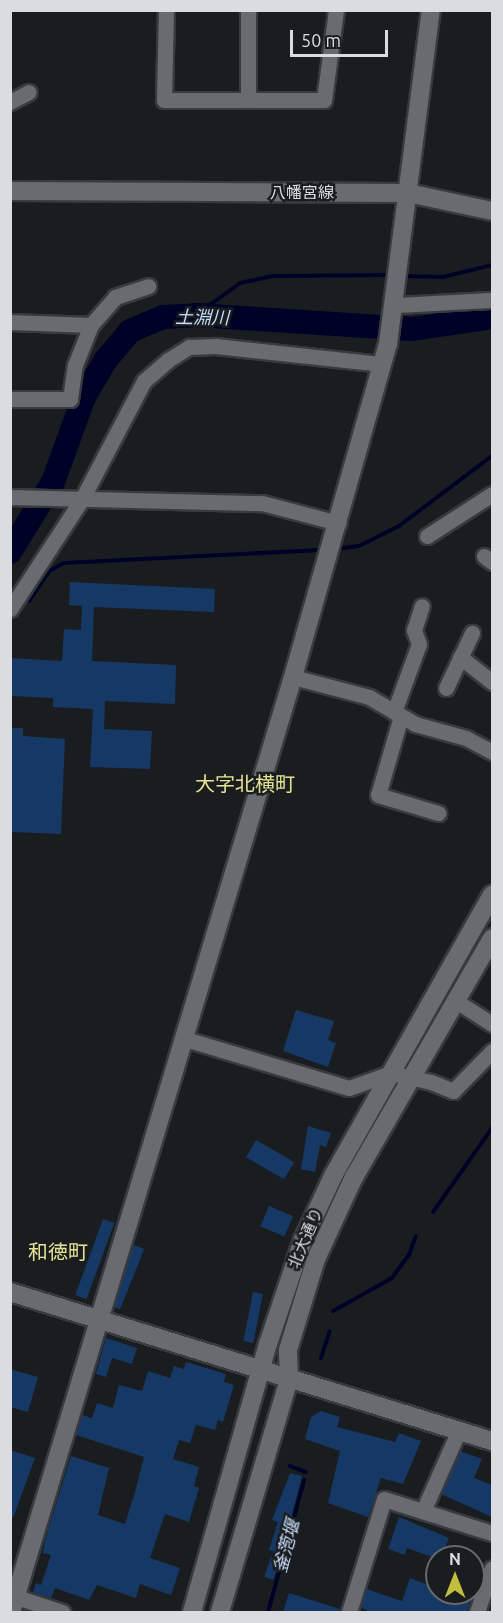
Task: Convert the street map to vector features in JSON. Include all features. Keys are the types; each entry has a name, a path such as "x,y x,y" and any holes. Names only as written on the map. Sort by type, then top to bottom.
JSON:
{"street":[{"path":"166,10 164,100 324,100 336,10"},
{"path":"248,10 248,100"},
{"path":"62,1612 12,1601 293,677 388,344 431,10"},
{"path":"10,102 29,92"},
{"name":"八幡宮線","path":"10,191 408,193 492,211"},
{"path":"10,399 70,399 75,365 91,326 116,297 148,286"},
{"path":"394,308 492,300"},
{"path":"10,322 91,326"},
{"path":"10,609 82,499 144,381 189,347 382,364"},
{"path":"427,536 492,494"},
{"path":"17,497 262,503 338,523"},
{"path":"422,606 414,630 419,644 397,714 378,795 438,813"},
{"path":"446,687 472,633"},
{"path":"460,657 492,682"},
{"path":"293,677 369,697 415,724 466,738 492,752"},
{"name":"北大通り","path":"192,1612 262,1369 303,1240 334,1174 492,895"},
{"name":"北大通り","path":"220,1612 289,1379 288,1350 316,1259 353,1179 492,938"},
{"path":"456,1001 492,1024"},
{"path":"182,1038 349,1088 391,1073 413,1077 453,1091 492,1051"},
{"path":"10,1292 492,1441"},
{"path":"423,1511 459,1431"},
{"path":"349,1612 384,1499 492,1533"},
{"path":"477,1612 492,1568"}],"building":[{"path":"70,582 215,589 214,612 94,607 92,661 176,665 175,704 105,701 104,729 152,731 150,769 90,767 93,709 53,707 53,698 10,696 10,658 62,661 64,629 81,630 82,606 69,605"},
{"path":"10,728 23,728 23,736 65,739 61,834 10,832"},
{"path":"296,1010 334,1021 328,1040 336,1043 328,1067 283,1051"},
{"path":"308,1126 331,1133 326,1147 320,1145 315,1172 301,1169"},
{"path":"256,1140 294,1162 284,1179 246,1157"},
{"path":"269,1206 293,1216 284,1236 260,1226"},
{"path":"103,1219 114,1223 87,1299 75,1295"},
{"path":"134,1245 144,1249 120,1309 110,1305"},
{"path":"253,1292 263,1294 253,1343 243,1341"},
{"path":"106,1338 137,1348 132,1364 112,1358 106,1377 96,1374"},
{"path":"186,1362 226,1374 224,1382 234,1385 223,1422 218,1420 215,1430 196,1425 190,1443 179,1440 173,1459 199,1467 194,1486 199,1488 189,1522 165,1514 150,1558 180,1568 171,1595 140,1584 136,1598 97,1585 89,1600 55,1588 51,1598 33,1592 36,1583 41,1585 51,1555 43,1553 45,1540 71,1456 109,1468 98,1515 125,1524 135,1492 144,1457 76,1435 82,1415 92,1418 97,1403 113,1408 119,1385 142,1391 148,1371 170,1378 174,1366 184,1369"},
{"path":"10,1369 38,1377 28,1412 10,1407"},
{"path":"321,1411 340,1417 337,1427 395,1442 399,1433 421,1441 403,1484 381,1478 368,1517 328,1503 340,1451 305,1439 311,1417"},
{"path":"10,1450 35,1458 13,1518 10,1517"},
{"path":"460,1451 482,1459 474,1478 492,1485 492,1517 441,1494"},
{"path":"290,1473 302,1476 282,1554 269,1550 278,1522 272,1520"},
{"path":"399,1517 449,1538 446,1545 425,1545 425,1554 407,1548 405,1555 388,1549"},
{"path":"271,1557 280,1560 273,1580 265,1577"},
{"path":"410,1578 425,1584 425,1605 469,1605 467,1612 369,1612 361,1607 366,1589 402,1601"},
{"path":"289,1593 340,1609 339,1612 283,1612"}],"waterway":[{"path":"402,276 443,277 492,265"},
{"path":"196,315 240,283 273,276 391,275"},
{"name":"土淵川","path":"10,552 53,482 84,397 105,361 130,331 163,317 196,315 413,329 492,317"},
{"path":"335,549 359,546 399,526 492,456"},
{"path":"29,601 49,571 64,563 325,550"},
{"name":"釜萢堰","path":"433,1212 492,1128"},
{"name":"釜萢堰","path":"333,1311 392,1278 409,1255 416,1236"},
{"name":"釜萢堰","path":"321,1358 330,1331"},
{"name":"釜萢堰","path":"290,1466 306,1472"},
{"name":"釜萢堰","path":"268,1612 304,1480"}],"district":[{"name":"大字北横町","path":"245,783"},
{"name":"和徳町","path":"58,1251"}]}
